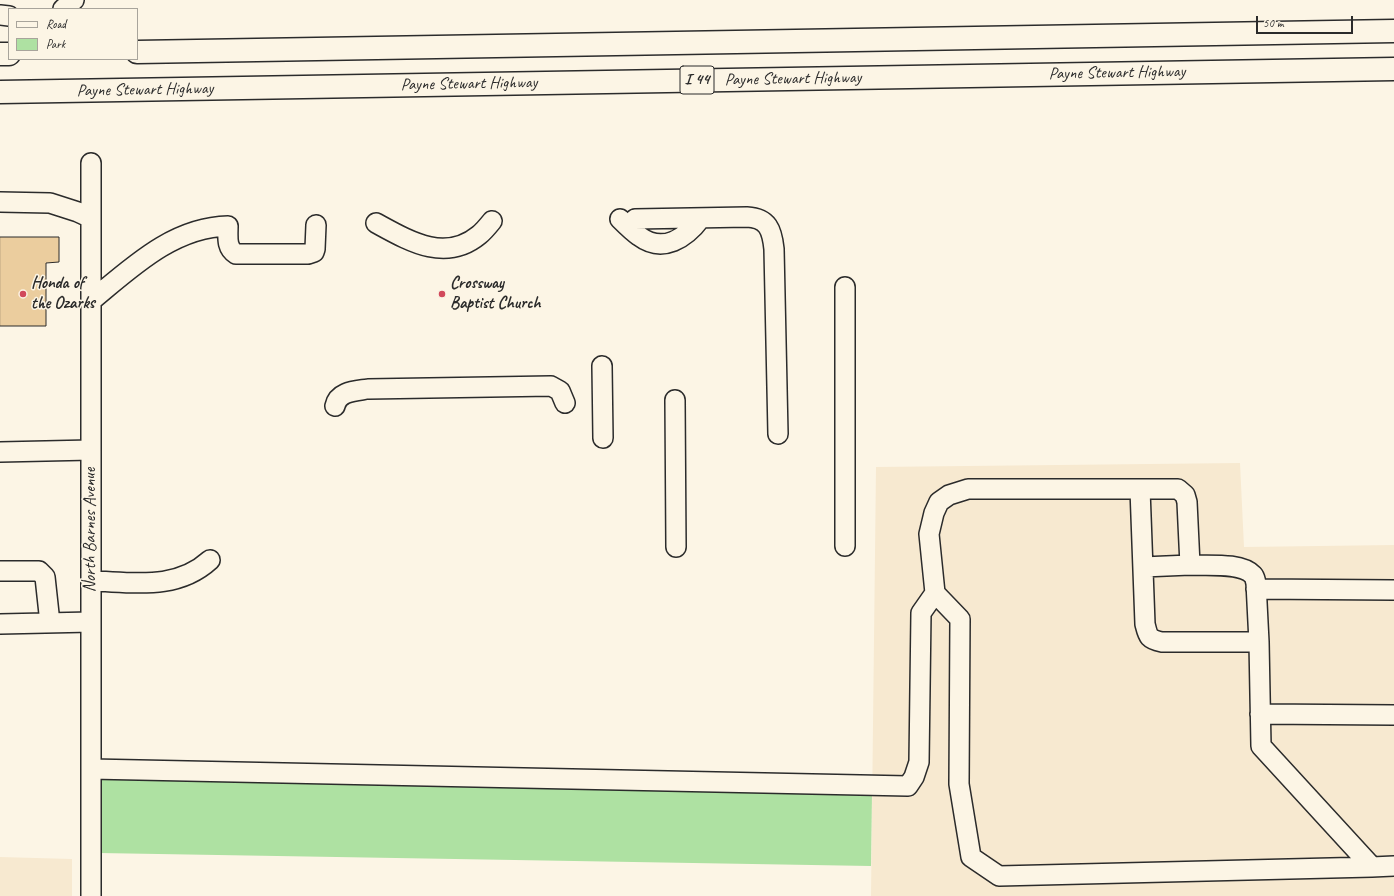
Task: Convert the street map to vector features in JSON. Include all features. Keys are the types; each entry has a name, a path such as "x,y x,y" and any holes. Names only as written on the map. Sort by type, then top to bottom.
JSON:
{"highway":[{"name":"I 44","path":"138,52 1394,31"},
{"name":"Payne Stewart Highway","path":"0,92 1394,69"}],"street":[{"path":"64,8 74,0"},
{"name":"North Barnes Avenue","path":"91,163 91,896"},
{"path":"0,202 50,203 91,218"},
{"path":"701,218 687,234 667,243 645,240 638,236 627,219 755,217 764,222 771,234 774,248 778,434"},
{"path":"376,224 416,244 440,248 452,247 472,240 492,222"},
{"path":"91,301 132,267 159,248 181,237 204,229 228,226 230,249 236,254 240,255 311,253 314,252 316,247 316,225"},
{"path":"845,546 846,286"},
{"path":"602,366 603,438"},
{"path":"335,406 339,398 346,393 368,389 442,396 551,386 560,391 565,403"},
{"path":"675,400 676,547"},
{"path":"0,452 91,450"},
{"path":"91,769 908,786 914,777 919,762 921,613 934,593 929,534 934,513 939,502 949,495 968,489 1178,489 1185,494 1187,502 1190,565"},
{"path":"1140,489 1145,624 1148,636 1153,640 1162,642 1259,642"},
{"path":"91,581 169,581 191,574 210,560"},
{"path":"1143,566 1190,565 1236,567 1246,569 1254,576 1259,642 1260,746 1372,867"},
{"path":"0,571 39,570 45,577 50,623"},
{"path":"1256,589 1394,590"},
{"path":"934,593 960,620 959,784 971,857 999,876 1394,866"},
{"path":"0,624 91,622"},
{"path":"1260,714 1394,715"}],"shaded area":[{"path":"1240,463 1244,547 1394,545 1394,896 871,896 876,467"},
{"path":"0,857 72,859 72,896 0,896"}],"green space":[{"path":"101,778 872,793 871,866 99,853 97,783"}],"building":[{"name":"Honda of the Ozarks","path":"0,237 59,237 59,262 46,263 46,326 0,326"}],"place":[{"name":"Honda of the Ozarks","path":"23,294"},
{"name":"Crossway Baptist Church","path":"442,294"}]}
